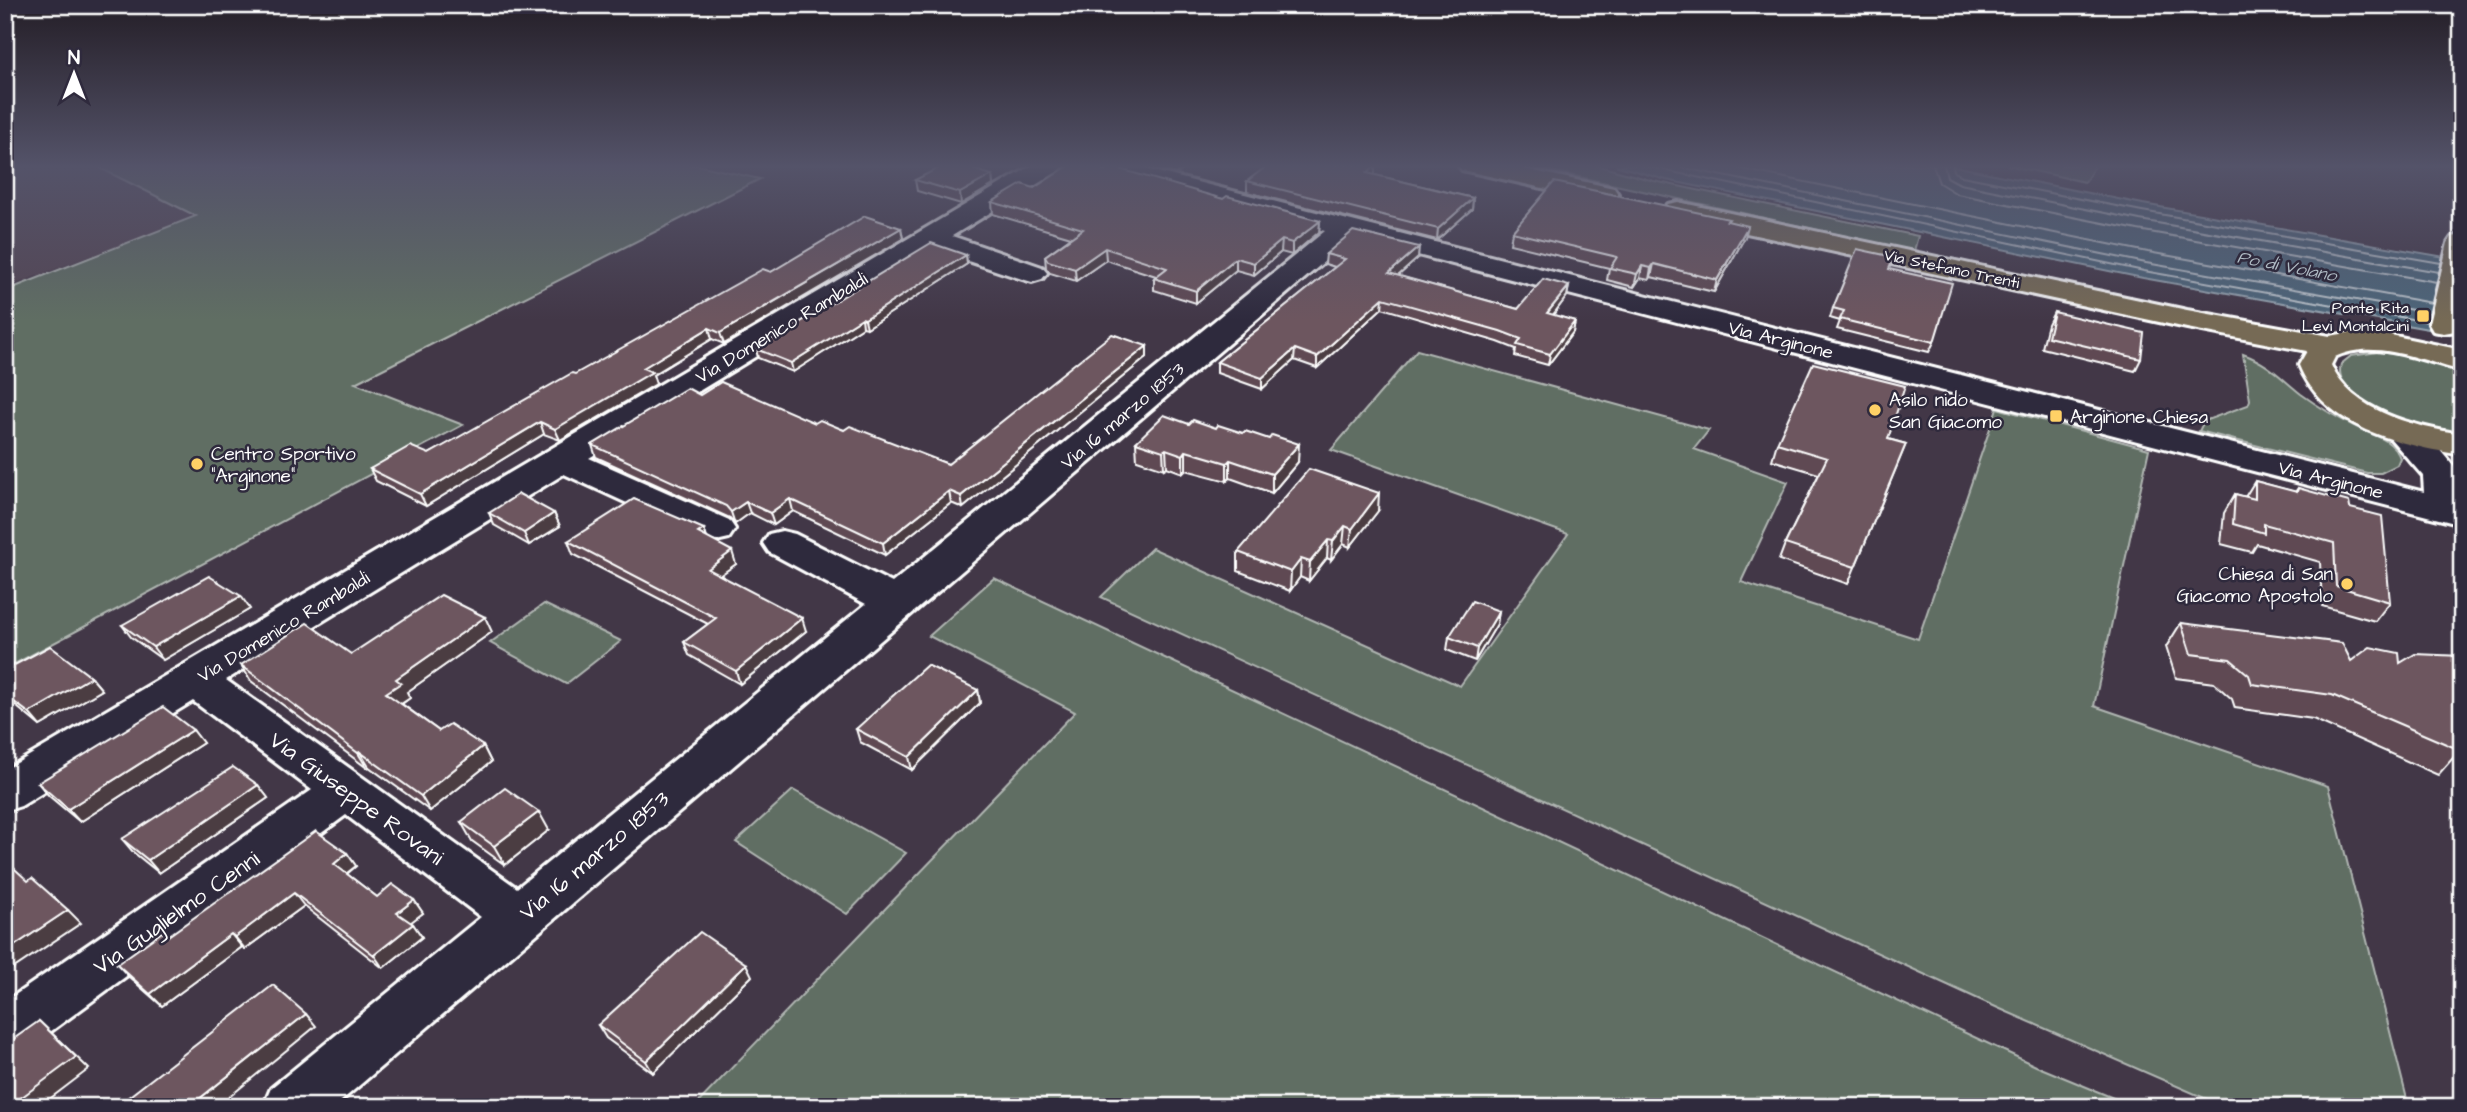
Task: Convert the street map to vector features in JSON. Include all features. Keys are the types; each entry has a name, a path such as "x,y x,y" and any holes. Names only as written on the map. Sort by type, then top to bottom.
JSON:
{"main road":[{"name":"Via Stefano Trenti","path":"1712,217 2187,319 2271,346 2323,356 2349,342 2383,342 2423,349 2462,361"},
{"path":"2462,243 2444,324 2462,350"},
{"path":"2383,342 2417,338 2444,324"},
{"path":"2323,356 2320,380 2333,394 2370,418 2401,431 2462,445"}],"street":[{"name":"Via Domenico Rambaldi","path":"5,793 964,217"},
{"name":"Via Arginone","path":"1303,217 2452,489"},
{"name":"Via 16 marzo 1853","path":"291,1107 1346,228"},
{"path":"929,238 1032,273"},
{"path":"2401,431 2421,449 2452,489"},
{"path":"561,459 716,529"},
{"path":"782,543 897,603"},
{"name":"Via Giuseppe Rovani","path":"194,679 519,917"},
{"name":"Via Guglielmo Cenni","path":"5,1033 346,790"}],"shaded area":[{"path":"5,217 195,217 5,288"}],"green space":[{"name":"Centro Sportivo \"Arginone\"","path":"194,217 685,217 355,383 463,425 5,669 5,291"},
{"path":"1760,217 1826,217 1918,236 1914,251"},
{"path":"1417,350 1709,430 1694,449 1788,482 1741,582 1918,639 1997,408 2149,449 2094,706 2328,786 2409,1107 2225,1107 1998,1008 1101,597 1152,548 1460,686 1568,534 1331,450"},
{"path":"2378,352 2417,357 2462,371 2462,434 2429,428 2386,414 2366,404 2351,392 2342,379 2341,364 2351,356"},
{"path":"2243,354 2267,366 2323,409 2389,443 2400,458 2397,465 2381,473 2367,473 2199,431 2204,421 2248,405 2250,400"},
{"path":"994,578 2036,1066 2135,1107 694,1107 1075,712 929,636"},
{"path":"544,604 621,641 566,684 490,643"},
{"path":"793,790 906,853 847,914 736,842"}],"water":[{"name":"Po di Volano","path":"1846,217 2216,217 2462,260 2462,335 2143,278"}],"building":[{"path":"864,217 901,228 720,333 709,328 643,368 652,372 555,429 540,422 420,494 370,469 410,446 429,454 763,269 771,272"},
{"path":"1042,217 1305,217 1320,221 1292,243 1282,240 1254,263 1236,258 1196,291 1154,278 1167,268 1105,248 1075,269 1048,261 1045,256 1083,229"},
{"path":"1390,217 1452,217 1438,229"},
{"path":"1525,217 1719,217 1748,226 1717,280 1654,264 1651,268 1642,266 1637,274 1610,268 1617,257 1512,232"},
{"path":"1353,231 1419,247 1389,273 1518,309 1543,279 1569,286 1547,313 1575,321 1550,354 1517,345 1521,339 1500,331 1383,298 1317,357 1295,349 1262,378 1217,362 1345,259 1326,254"},
{"path":"931,243 966,255 791,363 756,349"},
{"path":"1857,249 1894,257 1889,269 1952,283 1934,342 1840,319 1844,311 1833,308"},
{"path":"2054,312 2144,333 2141,359 2048,337"},
{"path":"1112,334 1147,346 961,496 949,491 883,543 790,499 770,513 746,502 731,512 726,506 592,445 687,388 700,395 721,382 815,423 820,420 844,430 850,426 948,464"},
{"path":"1813,363 1905,386 1888,439 1906,444 1855,567 1785,544 1827,458 1777,443"},
{"path":"1164,415 1189,424 1193,420 1216,428 1218,425 1269,439 1272,435 1299,444 1272,474 1230,460 1227,463 1186,451 1183,455 1136,442"},
{"path":"1309,469 1379,493 1352,529 1345,526 1333,541 1328,540 1310,562 1301,559 1291,572 1238,552"},
{"path":"2255,481 2297,492 2298,488 2349,502 2350,508 2382,516 2390,602 2336,586 2334,543 2264,524 2264,533 2233,524 2235,494 2255,499"},
{"path":"519,494 554,513 524,533 489,513"},
{"path":"634,499 704,529 698,533 732,551 708,569 802,618 736,671 684,642 716,618 568,541"},
{"path":"209,576 241,596 153,647 122,625"},
{"path":"441,595 485,617 396,679 401,683 386,693 439,731 450,724 483,746 421,796 358,753 241,665 307,623 351,654"},
{"path":"1472,601 1499,611 1477,648 1449,637"},
{"path":"2181,623 2342,643 2351,661 2370,647 2399,653 2400,663 2415,654 2462,656 2460,750 2332,695 2252,684 2249,675 2230,659 2191,654"},
{"path":"50,646 91,677 29,713 5,695 5,670"},
{"path":"927,665 978,690 909,757 856,729"},
{"path":"163,707 193,730 68,809 38,783"},
{"path":"233,767 258,785 148,860 122,839"},
{"path":"505,788 539,812 494,846 461,822"},
{"path":"316,831 347,853 334,864 377,897 392,884 414,900 397,913 413,924 374,955 294,893 235,937 231,934 150,994 117,964 162,932 168,936"},
{"path":"5,860 28,881 32,878 68,910 5,952"},
{"path":"700,932 746,964 646,1061 598,1025"},
{"path":"273,985 306,1014 189,1107 119,1107 118,1105"},
{"path":"39,1021 76,1057 14,1103 5,1094 5,1045"}],"place":[{"name":"Ponte Rita Levi Montalcini","path":"2423,316"},
{"name":"Asilo nido San Giacomo","path":"1875,410"},
{"name":"Arginone Chiesa","path":"2056,416"},
{"name":"Centro Sportivo \"Arginone\"","path":"197,464"},
{"name":"Chiesa di San Giacomo Apostolo","path":"2347,584"}]}
